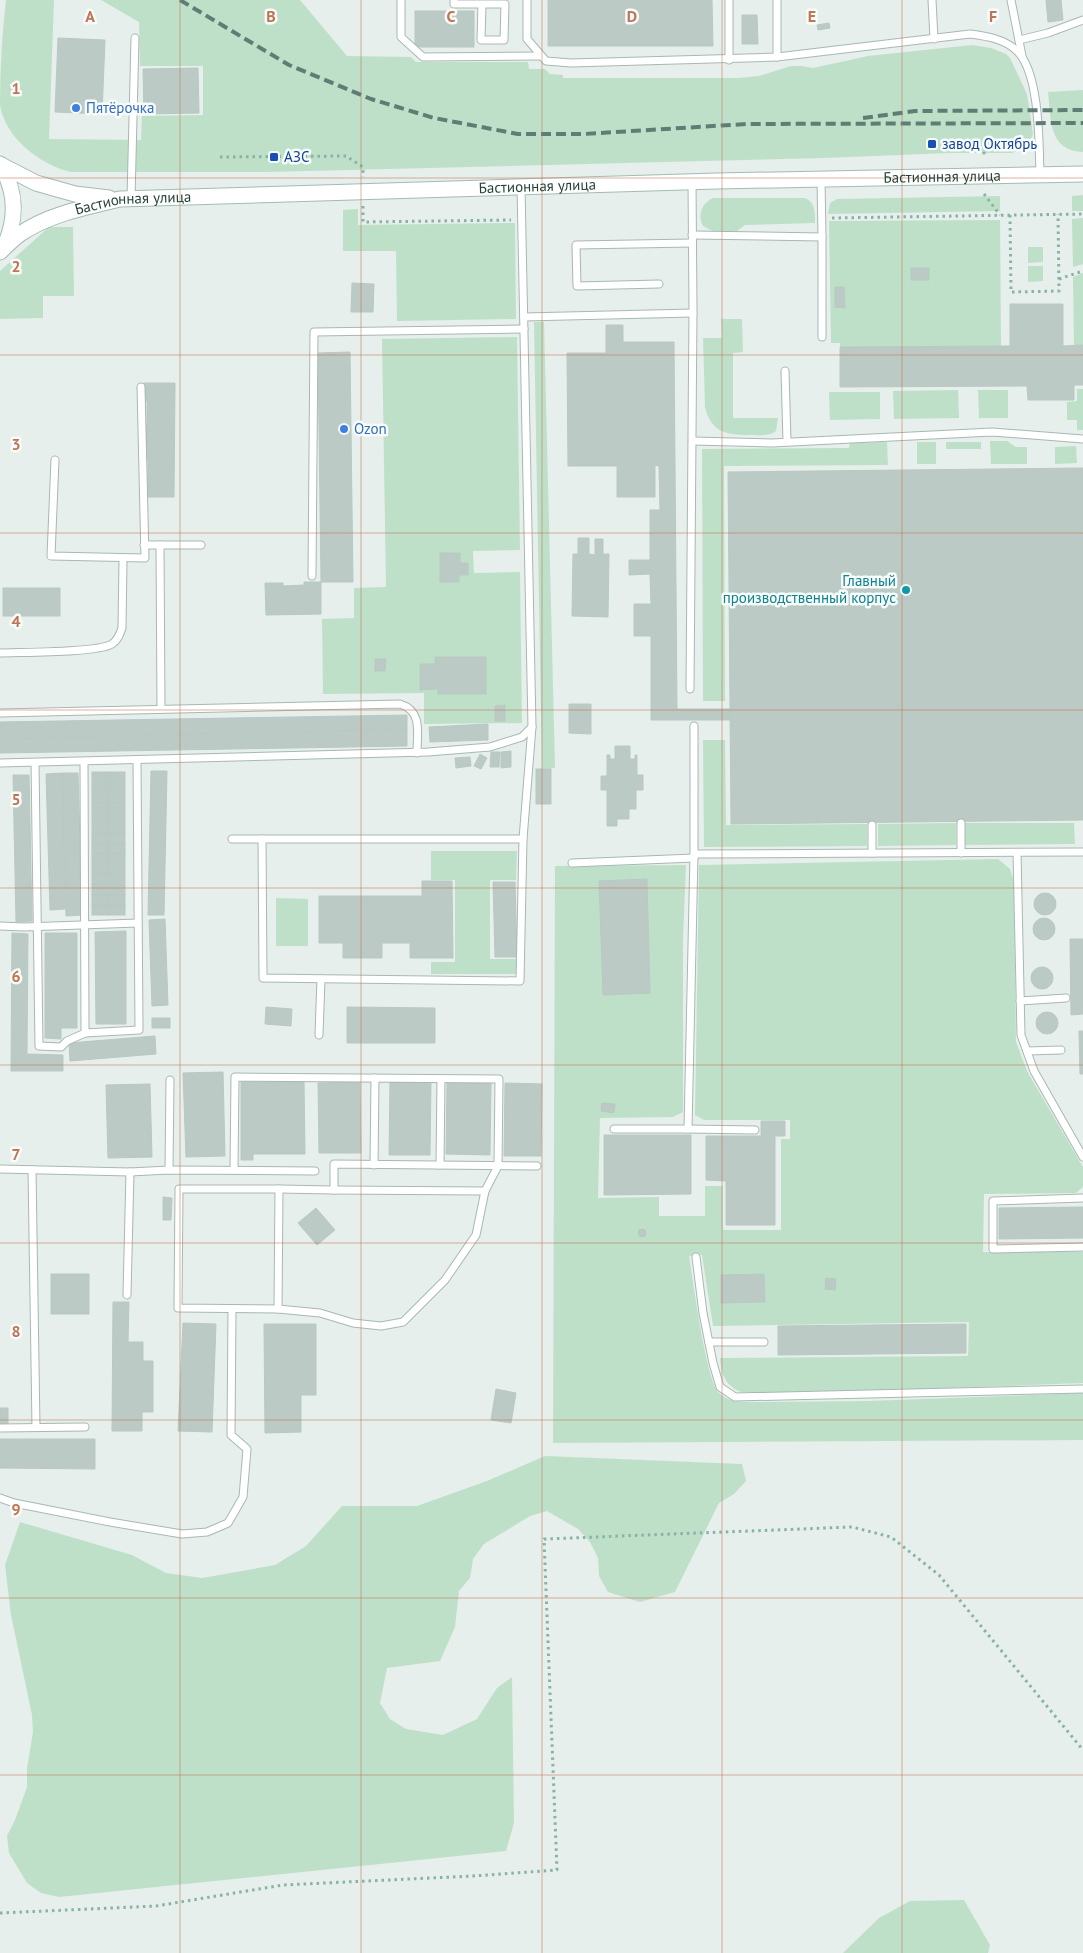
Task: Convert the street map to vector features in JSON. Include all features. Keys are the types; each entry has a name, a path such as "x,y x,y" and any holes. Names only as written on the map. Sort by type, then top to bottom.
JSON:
{"main road":[{"path":"1,164 36,183 75,194 126,199"},
{"path":"1,164 11,187 14,208 11,231 2,251"},
{"name":"Бастионная улица","path":"2,251 20,234 46,220 77,209 126,199 692,182 1083,174"}],"lane":[{"path":"401,0 401,38 422,57 541,56"},
{"path":"454,0 454,4 482,4 505,4 504,40 481,40 482,4"},
{"path":"527,0 527,39 546,61 571,63 777,58 970,34 984,36 1009,44 1022,57"},
{"path":"729,0 729,60"},
{"path":"777,0 777,58"},
{"path":"932,0 934,39"},
{"path":"1011,0 1022,57 1034,93 1039,135 1040,175"},
{"path":"1019,40 1048,33 1083,20"},
{"path":"126,199 135,38"},
{"path":"821,179 822,337"},
{"path":"690,689 693,441 692,182"},
{"path":"262,839 263,978 520,981 523,839 532,726 521,187"},
{"path":"659,284 577,286 576,245 692,239 822,237"},
{"path":"524,317 693,313"},
{"path":"312,576 314,332 524,329"},
{"path":"785,371 787,441"},
{"path":"55,460 51,556 144,558 141,387"},
{"path":"693,441 772,443 992,432 1083,439"},
{"path":"144,545 201,545"},
{"path":"160,545 161,709"},
{"path":"0,652 92,649 108,646 117,640 122,628 123,559"},
{"path":"0,713 400,704 411,709 417,719 417,753"},
{"path":"0,763 417,753 490,747 522,737 532,726"},
{"path":"688,1129 694,856 694,726"},
{"path":"35,763 39,1046 61,1047 85,1033 139,1030 137,760"},
{"path":"84,762 85,1033"},
{"path":"961,823 961,853"},
{"path":"872,825 872,853"},
{"path":"232,839 523,839"},
{"path":"572,863 694,856 1083,852"},
{"path":"1017,853 1021,1035 1034,1072 1083,1156"},
{"path":"0,926 138,923"},
{"path":"319,1034 321,979"},
{"path":"1020,1001 1066,998"},
{"path":"1027,1051 1061,1050"},
{"path":"234,1170 235,1077 499,1079 498,1166 485,1191 476,1235 445,1280 403,1322 381,1326 353,1323 320,1313 278,1309 178,1308 179,1189 485,1191"},
{"path":"374,1165 375,1078"},
{"path":"440,1165 441,1078"},
{"path":"169,1170 170,1080"},
{"path":"614,1129 755,1130"},
{"path":"334,1190 334,1164 537,1166"},
{"path":"0,1169 130,1172 169,1170 315,1171"},
{"path":"32,1170 36,1427"},
{"path":"127,1294 130,1172"},
{"path":"278,1309 279,1189"},
{"path":"1083,1198 993,1201 993,1249 1083,1247"},
{"path":"696,1257 709,1342 720,1387 735,1397 1083,1389"},
{"path":"0,1498 14,1503 110,1522 182,1534 207,1532 228,1522 243,1497 247,1449 231,1435 232,1309"},
{"path":"709,1342 764,1342"},
{"path":"0,1428 85,1427"}],"path":[{"path":"946,147 984,151 984,157"},
{"path":"984,194 1000,215"},
{"path":"1010,215 1011,292 1059,291 1058,214"},
{"path":"822,218 1083,214"},
{"path":"1059,279 1083,270"},
{"path":"0,1913 156,1906 283,1885 557,1870 544,1538 852,1527 891,1537 939,1575 1083,1750"}],"green space":[{"path":"6,0 54,0 49,139 141,140 142,116 203,115 203,66 140,66 139,22 101,0 300,0 347,56 411,57 416,62 528,62 529,69 545,69 550,74 563,75 563,78 738,78 759,76 791,66 813,68 868,56 972,45 991,48 1006,54 1010,58 1027,94 1033,134 1030,141 1023,148 1012,153 950,153 268,172 71,172 47,163 25,148 8,128 3,116 0,104 0,78"},
{"path":"1083,90 1083,152 1063,146 1057,139 1051,122 1048,92"},
{"path":"1083,195 1083,211 1072,211 1072,196"},
{"path":"1000,196 1000,211 828,214 830,203 837,199"},
{"path":"713,198 805,198 813,205 815,223 745,225 737,231 713,231 703,226 700,218 703,206"},
{"path":"358,209 358,225 515,223 516,319 397,321 396,251 343,251 343,210"},
{"path":"1083,218 1083,264 1073,267 1072,219"},
{"path":"1000,220 1001,346 840,347 840,343 831,343 829,221","holes":["911,268 929,268 929,280 911,280","835,287 844,287 845,307 835,307"]},
{"path":"49,227 73,227 74,296 43,296 43,318 0,319 0,271"},
{"path":"1028,247 1043,247 1043,262 1028,263"},
{"path":"1028,266 1043,266 1043,281 1028,282"},
{"path":"1083,273 1083,345 1074,345 1073,277"},
{"path":"721,319 742,319 743,352 733,353 733,418 778,418 776,431 773,433 767,435 741,435 727,433 715,427 711,422 705,407 703,338 722,338"},
{"path":"534,322 544,322 555,768 542,769"},
{"path":"517,337 520,550 473,551 474,573 520,572 522,723 424,724 424,693 323,694 322,619 354,618 354,588 386,587 382,339"},
{"path":"1077,389 1083,389 1083,430 1077,430 1077,420 1067,420 1067,402 1077,401"},
{"path":"958,390 959,418 894,419 893,391"},
{"path":"978,390 1008,390 1008,418 979,418"},
{"path":"829,392 880,392 880,419 830,420"},
{"path":"990,441 1007,441 1016,447 1027,447 1027,464 991,464"},
{"path":"887,442 888,465 724,466 725,701 703,701 702,449 849,448 850,443"},
{"path":"917,442 936,442 936,464 917,464"},
{"path":"946,442 981,442 981,449 946,449"},
{"path":"1076,446 1077,463 1055,464 1055,447"},
{"path":"703,740 725,740 726,825 867,824 867,846 704,847"},
{"path":"956,823 956,845 878,846 878,824"},
{"path":"965,823 1074,823 1075,844 965,845"},
{"path":"431,851 517,851 516,880 490,880 490,959 516,959 516,974 431,974 431,962 455,962 455,880 431,880"},
{"path":"998,859 1010,869 1014,881 1016,1042 1027,1071 1083,1167 1083,1187 1076,1193 984,1194 983,1252 1083,1252 1083,1383 837,1392 741,1392 731,1386 725,1378 721,1369 720,1358 968,1356 969,1322 713,1326 702,1255 689,1256 709,1369 719,1393 726,1398 745,1402 869,1401 1083,1393 1083,1440 553,1443 555,866 686,865 683,939 683,1112 673,1117 600,1118 598,1198 659,1197 659,1216 705,1216 705,1186 723,1186 723,1230 781,1230 781,1139 790,1139 790,1120 704,1120 695,1115 699,865"},
{"path":"276,898 308,899 308,946 276,946"},
{"path":"545,1456 742,1464 746,1481 734,1494 719,1503 675,1592 640,1602 608,1592 599,1576 598,1558 590,1542 578,1529 547,1511 530,1516 484,1544 473,1559 470,1578 459,1591 455,1627 440,1661 387,1668 380,1703 390,1719 406,1729 443,1735 477,1719 497,1688 512,1677 514,1823 506,1851 59,1897 41,1893 27,1883 9,1853 7,1836 27,1787 27,1768 33,1732 32,1715 11,1615 5,1565 20,1522 132,1555 166,1573 202,1578 275,1565 306,1546 342,1506 417,1506 487,1481"},
{"path":"964,1900 990,1945 988,1953 843,1953 879,1918 910,1901"}],"building":[{"path":"548,0 712,0 713,46 548,46"},
{"path":"1046,0 1061,0 1063,20 1048,22"},
{"path":"415,11 474,11 474,47 415,47"},
{"path":"742,15 757,15 758,44 742,44"},
{"path":"829,23 830,28 818,30 817,25"},
{"path":"58,38 105,40 102,114 55,112"},
{"path":"198,68 199,113 144,114 143,69"},
{"path":"911,268 929,268 929,280 911,280"},
{"path":"352,283 374,284 373,312 351,312"},
{"path":"835,287 844,287 845,308 835,307"},
{"path":"1010,304 1063,304 1063,346 1083,345 1083,385 1074,385 1074,400 1028,400 1027,386 840,387 840,347 1010,346"},
{"path":"606,325 623,325 623,342 674,342 677,709 730,709 730,720 651,720 651,636 634,636 634,604 651,604 650,574 629,575 629,560 650,560 650,510 660,510 659,466 655,465 655,497 617,497 617,466 568,466 567,353 606,353"},
{"path":"350,352 353,582 321,582 318,353"},
{"path":"144,383 175,383 174,497 148,497 148,459 144,459 147,401 144,401"},
{"name":"Главный производственный корпус","path":"1083,468 1083,820 731,824 728,472"},
{"path":"578,538 589,538 589,554 595,555 595,539 603,539 603,554 609,554 608,617 572,616 573,554 578,554"},
{"path":"440,553 460,553 460,563 468,563 468,575 459,575 459,582 440,582"},
{"path":"304,582 321,582 321,614 266,615 265,583 283,583 283,586 304,585"},
{"path":"3,588 60,588 60,616 3,616"},
{"path":"435,657 486,657 486,694 438,694 438,689 420,690 420,664 435,664"},
{"path":"375,659 386,659 385,671 375,671"},
{"path":"569,704 591,704 591,734 569,733"},
{"path":"505,705 505,721 495,721 495,706"},
{"path":"407,715 407,729 0,739 0,722"},
{"path":"488,724 488,740 430,742 429,727"},
{"path":"407,729 407,746 0,753 0,739"},
{"path":"615,746 630,746 630,759 635,759 635,755 637,755 637,775 643,775 643,790 636,790 636,809 629,809 629,819 617,819 617,826 607,826 607,790 601,790 601,776 607,776 607,755 610,755 610,759 615,759"},
{"path":"511,751 511,767 501,768 501,752"},
{"path":"491,752 500,752 499,767 490,767"},
{"path":"480,754 487,758 481,769 474,766"},
{"path":"470,757 471,766 456,768 455,758"},
{"path":"536,769 551,769 551,804 536,804"},
{"path":"151,771 167,771 164,915 148,915"},
{"path":"92,772 107,772 107,782 92,782"},
{"path":"107,772 125,772 125,782 107,782"},
{"path":"62,773 78,773 82,915 66,916"},
{"path":"62,773 65,909 50,910 46,774"},
{"path":"13,775 29,775 32,921 16,922"},
{"path":"92,782 107,782 108,792 92,792"},
{"path":"107,782 125,782 125,792 108,792"},
{"path":"92,792 108,792 108,803 92,803"},
{"path":"108,792 125,792 125,803 108,803"},
{"path":"92,803 108,803 108,813 92,813"},
{"path":"108,803 125,803 125,813 108,813"},
{"path":"92,813 108,813 107,823 92,823"},
{"path":"108,813 125,813 125,823 107,823"},
{"path":"92,823 107,823 108,833 92,833"},
{"path":"107,823 125,823 125,833 108,833"},
{"path":"92,833 108,833 108,844 92,844"},
{"path":"108,833 125,833 125,844 108,844"},
{"path":"92,844 108,844 108,854 92,854"},
{"path":"108,844 125,844 125,854 108,854"},
{"path":"92,854 108,854 108,864 92,864"},
{"path":"108,854 125,854 125,864 108,864"},
{"path":"92,864 108,864 108,874 92,874"},
{"path":"108,864 125,864 125,874 108,874"},
{"path":"92,874 108,874 108,884 92,884"},
{"path":"108,874 125,874 125,885 108,884"},
{"path":"647,879 650,993 603,995 599,881"},
{"path":"422,881 452,881 453,958 410,958 410,943 382,943 382,958 343,958 343,943 319,943 319,896 422,896"},
{"path":"493,882 515,882 517,957 495,957"},
{"path":"92,884 108,884 108,895 92,895"},
{"path":"108,884 125,885 125,895 108,895"},
{"path":"1041,893 1049,893 1056,900 1056,908 1049,915 1041,915 1034,908 1034,900"},
{"path":"92,895 108,895 108,905 92,905"},
{"path":"108,895 125,895 125,905 108,905"},
{"path":"92,905 108,905 108,915 92,915"},
{"path":"108,905 125,905 125,915 108,915"},
{"path":"1040,918 1048,918 1055,925 1055,933 1048,940 1040,940 1033,933 1033,925"},
{"path":"165,919 168,1005 152,1006 149,920"},
{"path":"126,931 126,1024 96,1024 95,932"},
{"path":"12,933 28,934 27,1054 63,1055 63,1071 11,1071"},
{"path":"45,933 77,933 77,1028 61,1028 61,1039 45,1038"},
{"path":"1070,939 1083,939 1083,1014 1071,1015"},
{"path":"1038,967 1046,967 1053,974 1053,982 1046,989 1038,989 1031,982 1031,974"},
{"path":"266,1007 292,1009 291,1026 265,1024"},
{"path":"347,1007 435,1008 435,1043 347,1043"},
{"path":"1043,1012 1051,1012 1058,1019 1058,1027 1051,1034 1043,1034 1036,1027 1036,1019"},
{"path":"152,1018 170,1018 170,1028 152,1028"},
{"path":"1079,1031 1083,1031 1083,1074 1080,1074"},
{"path":"155,1036 156,1054 70,1061 69,1043"},
{"path":"223,1072 225,1156 186,1157 183,1073"},
{"path":"390,1081 431,1081 430,1155 389,1155"},
{"path":"241,1082 304,1082 305,1154 253,1154 253,1160 241,1160"},
{"path":"360,1082 361,1153 319,1153 318,1083"},
{"path":"447,1082 491,1083 490,1155 446,1154"},
{"path":"505,1083 542,1084 541,1156 504,1156"},
{"path":"150,1084 152,1157 108,1158 106,1085"},
{"path":"602,1103 615,1104 614,1113 601,1111"},
{"path":"761,1121 785,1121 785,1136 775,1136 775,1225 726,1225 726,1181 706,1180 706,1136 761,1136"},
{"path":"604,1135 691,1135 691,1194 604,1195"},
{"path":"163,1197 172,1198 171,1220 163,1220"},
{"path":"1083,1207 1083,1238 999,1239 999,1208"},
{"path":"316,1208 335,1230 317,1245 298,1223"},
{"path":"642,1229 646,1233 642,1237 638,1233"},
{"path":"51,1274 89,1274 89,1314 51,1314"},
{"path":"764,1274 765,1302 721,1303 721,1275"},
{"path":"826,1278 836,1279 835,1290 825,1289"},
{"path":"113,1302 129,1302 128,1342 143,1342 143,1361 153,1361 153,1412 142,1412 142,1431 112,1431"},
{"path":"183,1323 216,1324 212,1432 178,1431"},
{"path":"264,1324 316,1324 316,1395 301,1395 301,1432 265,1433"},
{"path":"966,1324 966,1353 778,1355 778,1326"},
{"path":"496,1389 516,1393 511,1423 491,1420"},
{"path":"0,1408 8,1408 8,1426 0,1426"},
{"path":"0,1439 95,1439 95,1469 0,1468"}],"railway":[{"path":"180,0 289,65 371,99 434,118 518,134 584,134 746,124 1083,123"},
{"path":"863,118 915,111 1083,110"}],"place":[{"name":"Пятёрочка","path":"76,108"},
{"name":"завод Октябрь","path":"932,144"},
{"name":"АЗС","path":"274,157"},
{"name":"Ozon","path":"344,429"},
{"name":"Главный производственный корпус","path":"906,590"}]}
